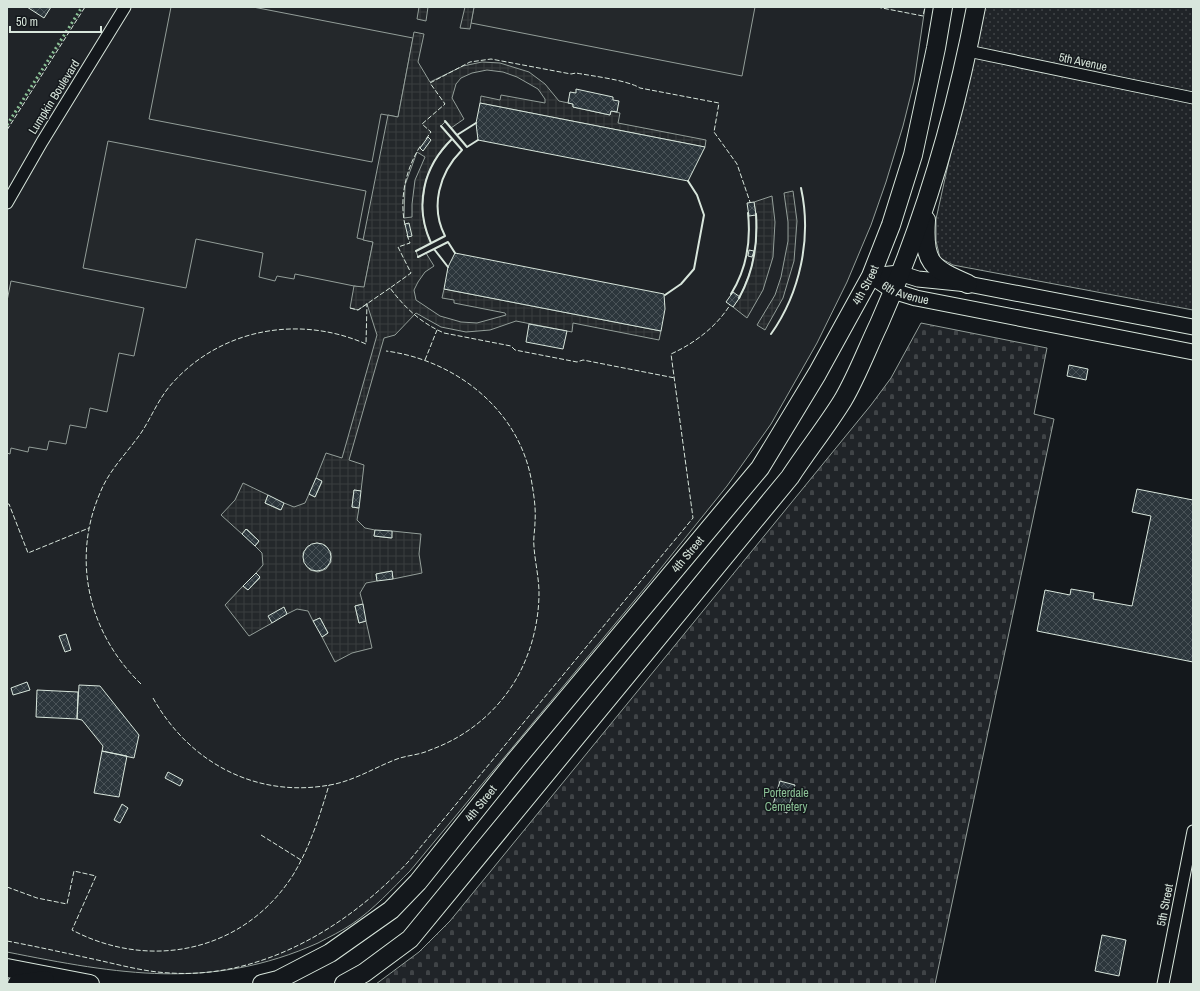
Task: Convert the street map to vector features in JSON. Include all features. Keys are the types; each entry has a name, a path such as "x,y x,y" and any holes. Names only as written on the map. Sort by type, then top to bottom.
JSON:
{"highway":[{"name":"4th Street","path":"262,984 278,980 330,952 391,910 418,882 515,762 760,468 817,374 871,276 891,225 913,155 936,48 943,7"},
{"path":"344,984 364,973 410,939 785,483 843,400 864,358 893,291 927,202 949,132 968,51 976,7"},
{"path":"927,202 924,242 930,260 941,273 968,284"},
{"path":"7,968 90,984"},
{"path":"17,984 57,978"}],"main road":[{"name":"6th Avenue","path":"871,276 900,274 918,279 968,284 1193,327"},
{"name":"6th Avenue","path":"871,276 893,291 916,298 1193,352"}],"street":[{"name":"Lumpkin Boulevard","path":"7,203 42,142 125,7"},
{"name":"5th Avenue","path":"968,51 1193,98"},
{"name":"5th Street","path":"1163,984 1193,831"}],"green space":[{"path":"7,7 925,7 914,82 903,126 871,225 847,282 817,343 771,424 727,486 649,583 410,871 390,892 348,927 318,943 278,958 240,968 202,973 164,974 87,967 7,952"},
{"path":"983,7 1193,7 1193,310 953,265 940,258 936,241 936,219"},
{"name":"Porterdale Cemetery","path":"921,323 1047,348 1034,414 1054,419 935,984 376,984 419,952 450,921 871,405 891,378"}],"shaded area":[{"path":"171,7 253,7 413,38 398,117 381,114 372,162 149,119"},
{"path":"419,7 428,7 426,21 417,19"},
{"path":"465,7 474,7 470,29 460,28"},
{"path":"474,7 755,7 742,76 471,23"},
{"path":"414,32 424,34 418,62 430,82 463,66 482,62 500,63 529,72 545,84 559,101 573,104 573,107 610,115 611,111 620,113 618,123 706,140 705,147 480,103 481,96 500,100 501,95 545,103 545,99 538,89 517,77 503,72 487,70 472,73 461,78 456,84 452,98 464,119 451,128 445,122 441,126 452,139 434,161 426,179 422,209 425,228 431,243 416,251 418,257 426,253 434,266 425,272 418,282 414,290 416,300 440,316 461,322 477,323 506,315 505,313 454,303 454,300 442,298 444,289 661,331 659,340 573,323 572,332 516,321 490,330 466,332 441,327 416,313 395,335 384,338 349,460 364,465 361,491 354,490 352,507 359,508 357,520 365,528 375,530 374,536 391,538 392,531 421,534 419,554 422,573 393,579 392,571 376,574 377,581 366,583 360,593 363,604 355,606 359,623 366,621 372,648 352,653 335,662 322,637 328,633 320,618 313,621 308,611 297,609 287,614 284,608 272,623 249,636 225,605 243,586 248,590 260,578 256,573 263,565 262,553 255,546 259,541 247,529 242,534 221,515 235,500 243,483 268,495 265,503 280,510 284,503 294,507 305,503 309,494 315,497 322,482 316,478 326,453 342,458 377,335 367,304 358,310 350,308 354,286 364,287 373,242 363,240 388,115 398,117","holes":["417,152 425,157 415,180 412,217 404,218 405,185","317,543 325,545 331,553 331,562 326,569 318,572 310,570 304,562 303,553 308,546"]},
{"path":"108,141 366,191 357,238 373,242 364,288 295,274 294,279 277,276 275,281 259,277 263,253 196,239 186,288 83,268"},
{"path":"793,191 797,221 794,261 783,298 765,330 757,325 775,295 781,277 788,241 788,222 784,193"},
{"path":"772,196 775,222 773,257 763,290 747,318 733,307 740,297 751,269 756,242 756,215 754,202"},
{"path":"11,281 144,308 134,356 119,353 107,412 90,408 86,428 70,425 66,444 49,441 47,450 29,447 28,452 11,448 10,454 7,453 7,301"}],"building":[{"path":"27,7 51,7 44,18"},
{"path":"576,89 613,97 613,100 619,101 617,112 611,111 610,115 573,107 573,104 568,103 570,92 576,93"},
{"path":"480,103 705,147 688,181 478,140 476,123"},
{"path":"428,137 431,140 423,151 420,148"},
{"path":"754,202 756,215 749,216 747,203"},
{"path":"409,223 412,236 408,237 405,224"},
{"path":"749,250 754,251 752,257 748,256"},
{"path":"455,253 664,294 665,309 661,331 444,289 448,267"},
{"path":"733,292 740,297 733,307 726,302"},
{"path":"529,324 567,331 563,349 526,342"},
{"path":"1069,365 1088,369 1086,380 1067,376"},
{"path":"316,478 322,481 315,497 309,494"},
{"path":"1137,489 1193,500 1193,662 1037,631 1045,590 1070,595 1071,589 1094,593 1093,599 1132,606 1151,516 1132,512"},
{"path":"354,490 361,491 359,508 352,507"},
{"path":"268,495 284,503 281,510 265,503"},
{"path":"246,529 259,541 255,546 242,534"},
{"path":"375,530 392,531 392,538 374,536"},
{"path":"317,543 327,547 331,557 327,567 317,571 307,567 303,557 307,547"},
{"path":"392,571 393,579 377,581 376,574"},
{"path":"256,573 260,577 248,590 243,586"},
{"path":"363,604 366,621 359,623 355,606"},
{"path":"284,607 287,614 272,623 268,616"},
{"path":"320,618 328,633 322,637 313,621"},
{"path":"66,634 71,650 65,652 59,636"},
{"path":"27,682 30,690 13,695 11,688"},
{"path":"79,685 100,686 139,735 134,758 102,751 103,746 82,720 77,719"},
{"path":"37,690 78,692 77,719 36,717"},
{"path":"102,751 127,756 119,797 94,793"},
{"path":"168,772 183,780 180,786 165,778"},
{"path":"780,781 795,785 787,813 772,808"},
{"path":"122,804 128,808 120,823 114,820"},
{"path":"1102,935 1126,940 1119,976 1095,971"}],"hedge":[{"path":"7,125 82,7"}],"fence":[{"path":"7,130 85,7"},
{"path":"877,7 923,16 925,7"},
{"path":"426,139 431,132 422,124 445,104 430,83 470,62 491,59 571,74 576,73 609,79 634,85 640,88 719,103 714,132 737,164 750,202"},
{"path":"405,225 403,215 403,194 411,163 421,145"},
{"path":"407,235 410,243 398,247 411,273 390,288 414,314 428,325 444,333 511,346 515,350 577,362 583,360 675,378"},
{"path":"350,308 358,310 390,288"},
{"path":"141,684 123,664 109,642 98,619 90,595 87,570 87,544 91,518 100,493 108,477 141,433 169,387 189,367 211,352 235,340 260,332 287,329 313,330 340,335 366,344 367,303"},
{"path":"7,941 144,970 170,973 204,973 238,967 270,957 302,944 331,927 359,907 385,885 409,861 693,518 671,354 704,334 712,327 730,305"},
{"path":"425,360 437,330"},
{"path":"153,698 168,721 186,742 229,772 254,781 280,787 307,788 343,782 397,759 426,752 452,740 482,720 507,693 521,670 531,645 537,619 538,606 539,587 534,544 535,503 525,458 514,434 499,412 481,394 460,378 437,365 412,356 386,351"},
{"path":"7,504 9,504 28,553 89,528"},
{"path":"7,887 37,898 67,904 74,871 96,876 72,930 102,943 133,950 163,951 193,947 222,937 249,922 273,901 293,875 305,853 329,785"},
{"path":"261,835 301,860"}],"wall":[{"path":"445,121 467,147 478,140"},
{"path":"457,135 476,123"},
{"path":"416,251 445,236 440,225 438,214 439,191 448,169 462,150 441,126"},
{"path":"431,243 423,215 424,188 428,174 434,162 452,139"},
{"path":"665,295 681,284 694,269 704,215 697,195 688,181"},
{"path":"771,334 789,301 801,264 805,226 801,188"},
{"path":"731,294 744,265 749,234 748,213"},
{"path":"739,298 748,278 754,258 756,214"},
{"path":"418,257 448,242 455,253"},
{"path":"434,249 448,267"}]}
